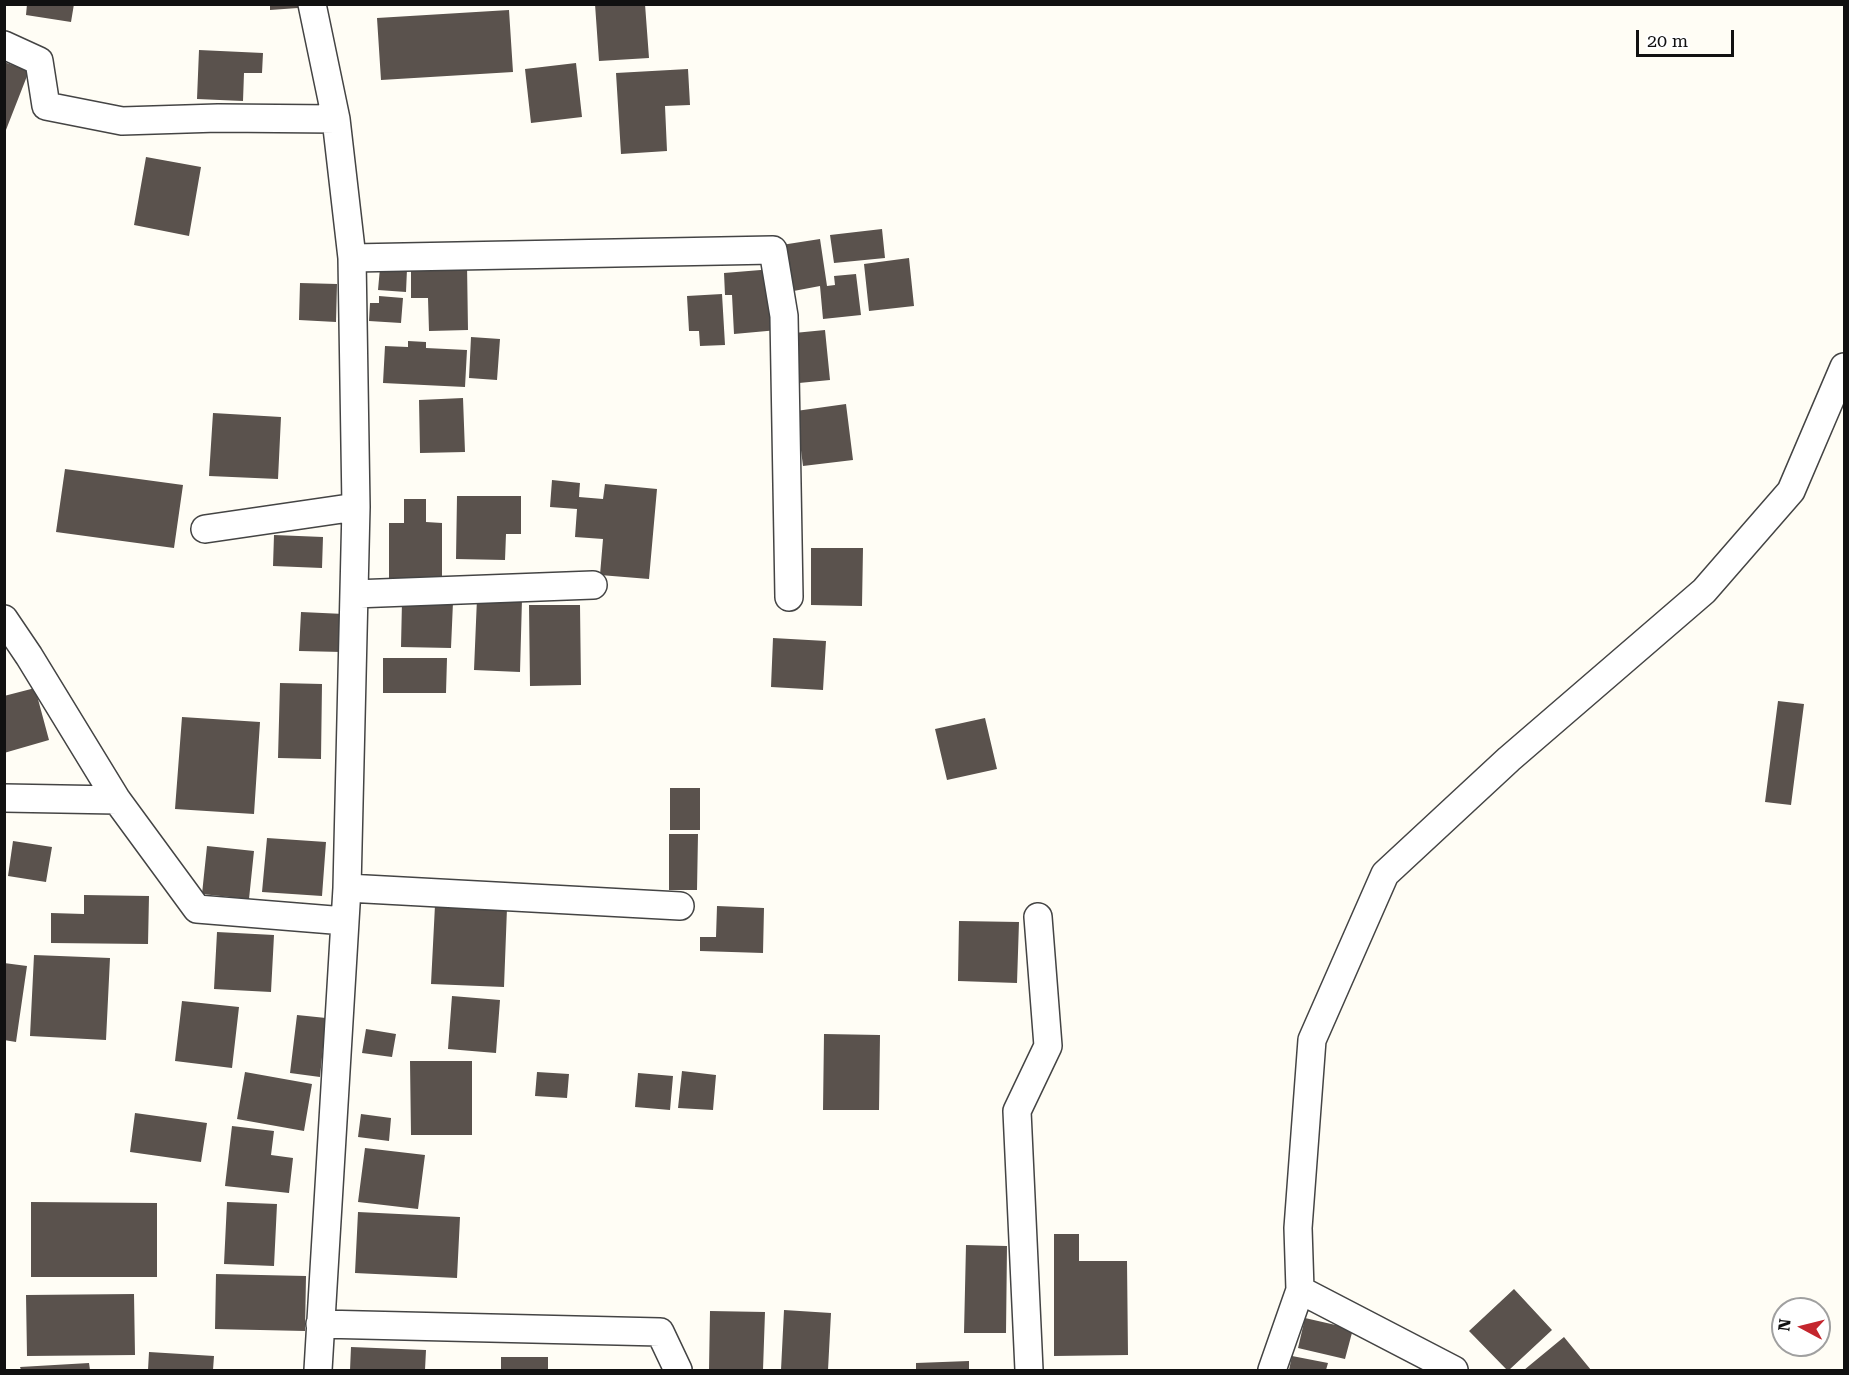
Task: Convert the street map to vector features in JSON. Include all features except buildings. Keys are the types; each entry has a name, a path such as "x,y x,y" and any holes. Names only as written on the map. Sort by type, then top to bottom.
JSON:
{"street":[{"path":"312,4 336,119 352,258 356,507 347,888 318,1371"},
{"path":"4,45 39,61 46,106 122,121 218,117 336,119"},
{"path":"352,258 773,250 784,316 789,597"},
{"path":"1272,1371 1300,1290 1298,1228 1312,1040 1385,874 1509,759 1704,591 1791,491 1845,367"},
{"path":"205,529 356,507"},
{"path":"354,594 593,585"},
{"path":"4,619 117,800 197,909 345,921"},
{"path":"4,798 117,800"},
{"path":"347,888 680,906"},
{"path":"1029,1371 1017,1111 1048,1046 1038,917"},
{"path":"1300,1290 1454,1371"},
{"path":"320,1324 660,1332 678,1371"}]}
